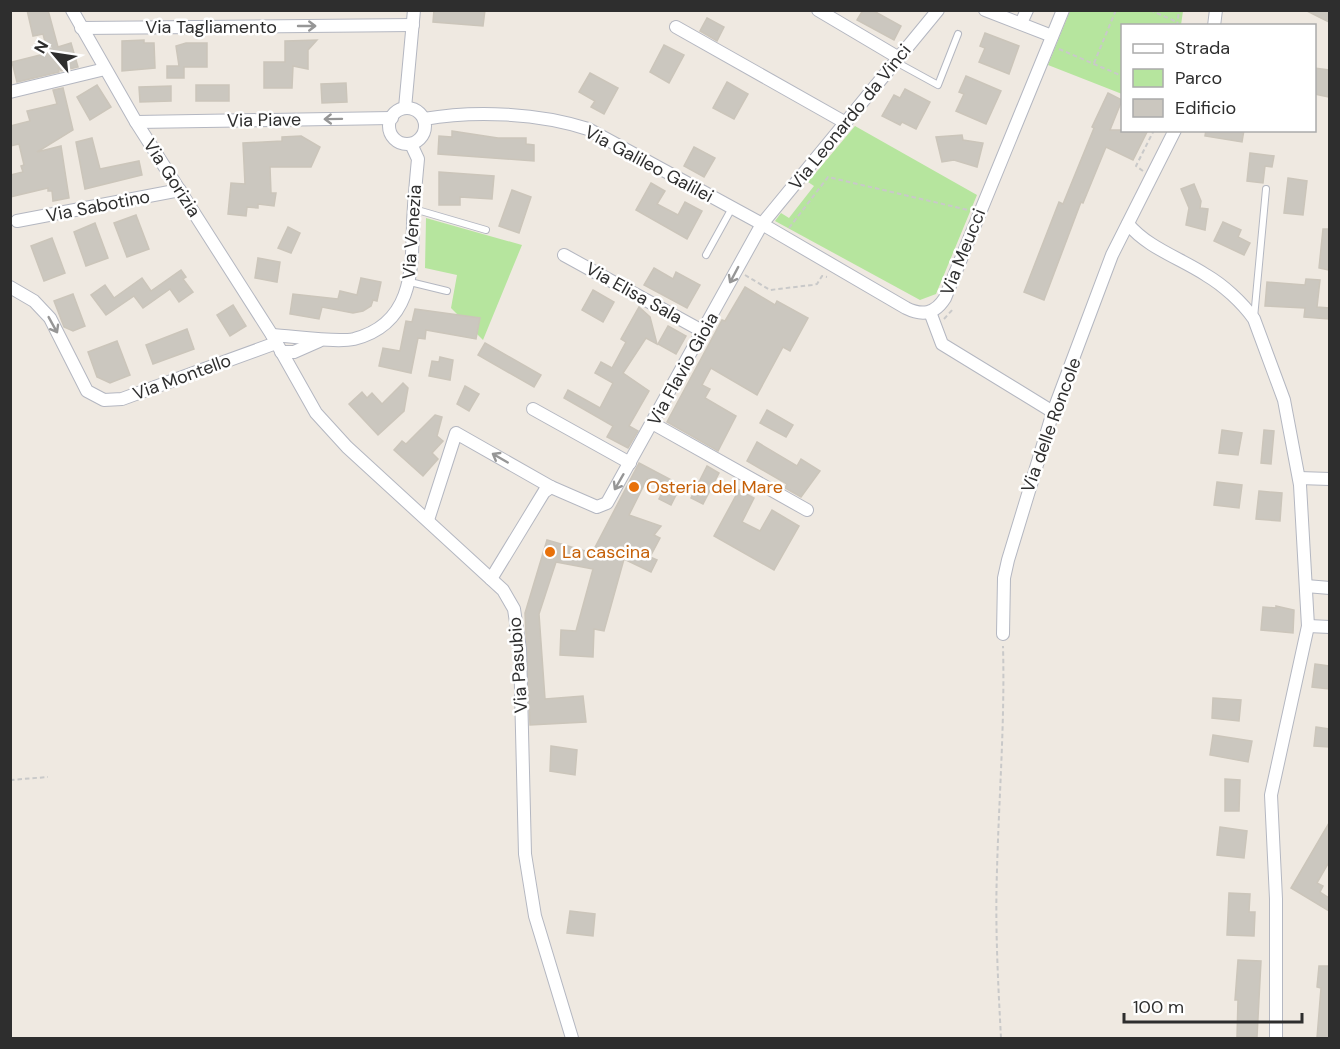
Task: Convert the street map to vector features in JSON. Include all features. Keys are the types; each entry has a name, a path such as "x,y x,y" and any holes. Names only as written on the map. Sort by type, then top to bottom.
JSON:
{"street":[{"name":"Via Gorizia","path":"72,10 136,122 276,344"},
{"path":"405,108 416,110 424,119 425,132 421,138 411,144 398,142 393,138 390,123 392,118 405,108 414,10"},
{"path":"818,10 897,60"},
{"name":"Via Leonardo da Vinci","path":"762,224 938,10"},
{"path":"985,10 1021,22 1052,36"},
{"path":"1021,22 1027,10"},
{"name":"Via Meucci","path":"762,224 906,308 932,317 945,298 1063,10"},
{"name":"Via Tagliamento","path":"81,28 413,25"},
{"path":"676,27 846,123"},
{"path":"10,92 105,69"},
{"name":"Via Galileo Galilei","path":"424,119 443,116 525,116 561,120 588,129 762,224"},
{"name":"Via Piave","path":"136,122 392,118"},
{"name":"Via delle Roncole","path":"1003,634 1004,578 1008,560 1053,412 1112,255 1128,224 1129,216 1173,132"},
{"name":"Via Venezia","path":"276,344 326,338 352,339 371,332 388,320 401,304 412,270 418,159 411,144"},
{"name":"Via Sabotino","path":"17,221 180,190"},
{"name":"Via Flavio Gioia","path":"551,488 597,507 606,503 704,332 762,224"},
{"path":"1128,224 1138,236 1208,276 1254,319 1284,400 1299,478 1308,626 1270,795 1276,899 1276,1038"},
{"name":"Via Elisa Sala","path":"564,255 704,332"},
{"name":"Via Montello","path":"10,287 34,301 50,318 87,391 104,400 122,399 276,344"},
{"path":"932,317 942,344 1053,412"},
{"name":"Via Venezia","path":"276,344 294,352 326,338"},
{"name":"Via Pasubio","path":"276,344 316,413 347,447 503,590 514,609 520,649 525,854 535,916 572,1038"},
{"path":"533,410 630,463"},
{"path":"652,423 807,510"},
{"path":"428,520 456,433 551,488"},
{"path":"1299,478 1329,479"},
{"path":"490,579 543,492 551,488"},
{"path":"1306,586 1329,588"},
{"path":"1308,626 1329,627"}],"lane":[{"path":"897,60 938,85 958,34"},
{"path":"1254,319 1266,189"},
{"path":"706,255 732,208"},
{"path":"414,209 486,230"},
{"path":"410,282 447,291"}],"path":[{"path":"1093,63 1116,10"},
{"path":"1150,10 1177,24 1179,10"},
{"path":"1059,49 1121,76"},
{"path":"1151,175 1136,166 1153,132"},
{"path":"783,236 828,177 972,211"},
{"path":"737,270 770,290 818,284 822,276 832,278"},
{"path":"932,317 946,318 958,301"},
{"path":"1001,1038 997,961 997,872 1004,698 1003,634"},
{"path":"10,780 48,777"}],"green space":[{"path":"1070,10 1183,11 1181,24 1121,24 1121,94 1048,65"},
{"path":"855,126 977,195 936,294 920,300 775,221 781,213 789,218 814,186 808,182"},
{"path":"426,218 522,245 483,340 451,308 457,275 425,268"}],"building":[{"path":"27,10 48,10 58,47 71,43 78,67 61,71 58,67 59,72 17,82 12,62 48,53 43,34 33,36"},
{"path":"434,10 485,10 483,26 433,22"},
{"path":"863,10 872,10 901,26 894,40 857,20"},
{"path":"1305,10 1329,10 1329,22"},
{"path":"707,18 724,27 717,41 700,31"},
{"path":"985,33 1019,46 1009,74 979,62 985,48 980,46"},
{"path":"144,40 144,43 154,43 155,68 122,71 122,41"},
{"path":"317,40 308,50 308,69 293,66 292,88 264,88 264,62 285,62 285,41"},
{"path":"186,43 207,43 207,67 184,67 184,78 167,78 167,66 179,66 176,46"},
{"path":"664,45 684,55 669,83 650,72"},
{"path":"1316,68 1329,70 1329,97 1316,94"},
{"path":"590,73 618,88 604,114 591,107 595,101 579,92"},
{"path":"966,76 1001,91 986,124 956,111 964,94 959,92"},
{"path":"727,82 748,94 734,119 713,108"},
{"path":"346,83 347,102 322,103 321,84"},
{"path":"97,85 111,107 90,120 77,97"},
{"path":"196,85 229,85 229,101 196,101"},
{"path":"171,86 171,101 140,102 139,87"},
{"path":"63,88 73,130 37,152 61,146 69,198 53,201 52,191 48,191 48,188 10,197 10,175 23,172 21,166 24,165 19,144 10,146 10,126 30,121 27,111 57,104 53,90"},
{"path":"905,89 930,102 916,129 902,122 900,125 882,116 894,95 900,98"},
{"path":"1108,93 1121,100 1110,130 1147,132 1133,160 1106,147 1083,203 1081,202 1044,300 1024,292 1059,202 1063,204 1094,128 1092,127"},
{"path":"452,131 498,138 526,138 526,144 534,145 534,161 438,154 439,136 452,137"},
{"path":"1206,132 1244,132 1242,142 1205,136"},
{"path":"962,135 963,140 983,143 977,167 954,160 942,162 936,137"},
{"path":"301,136 320,147 311,167 270,167 271,193 276,193 274,206 258,204 258,208 247,207 246,216 228,214 231,183 245,184 243,143 282,141 282,137"},
{"path":"92,138 100,169 139,161 142,175 85,189 76,142"},
{"path":"694,147 715,158 704,177 684,166"},
{"path":"1250,153 1274,156 1272,167 1265,166 1263,183 1247,181"},
{"path":"439,172 494,176 492,199 460,197 460,205 439,205"},
{"path":"1288,178 1307,181 1303,215 1284,213"},
{"path":"651,183 665,191 657,204 678,215 685,202 702,211 687,239 636,210"},
{"path":"1194,184 1201,201 1200,208 1208,209 1205,230 1186,225 1189,208 1181,189"},
{"path":"512,190 531,197 519,233 499,226"},
{"path":"136,215 149,249 127,257 114,223"},
{"path":"1223,222 1241,230 1238,237 1250,243 1244,255 1214,241"},
{"path":"95,223 108,258 86,266 74,232"},
{"path":"288,227 300,233 291,253 278,248"},
{"path":"1323,229 1329,229 1329,270 1319,268"},
{"path":"52,238 65,273 44,281 31,246"},
{"path":"258,258 280,262 277,282 255,278"},
{"path":"654,268 673,279 676,272 700,285 687,308 644,285"},
{"path":"181,270 186,277 183,279 193,292 179,302 170,289 143,308 134,296 106,315 91,295 105,285 114,298 142,278 151,291"},
{"path":"361,278 381,282 377,301 373,300 371,306 363,311 353,313 322,307 319,319 290,314 293,294 338,299 340,291 357,295"},
{"path":"1306,279 1320,280 1317,307 1329,308 1329,319 1304,317 1305,308 1265,306 1267,282 1305,285"},
{"path":"745,287 775,305 777,301 808,318 790,351 783,347 757,395 711,368 702,385 710,389 705,398 736,416 718,451 667,422 722,320 725,321"},
{"path":"593,290 614,302 603,322 582,310"},
{"path":"73,294 85,326 73,331 64,327 54,301"},
{"path":"233,305 246,326 230,336 217,315"},
{"path":"639,307 650,317 657,344 646,338 623,373 649,391 629,426 638,431 628,448 607,437 613,426 564,398 568,390 600,408 613,383 595,373 601,362 612,368 626,342 621,339"},
{"path":"415,309 480,318 476,339 426,330 425,339 418,338 411,373 379,366 383,348 400,351 406,321 412,322"},
{"path":"668,326 686,336 676,354 658,344"},
{"path":"187,329 194,349 153,364 146,345"},
{"path":"117,341 130,375 110,383 97,377 88,352"},
{"path":"485,343 541,375 534,387 478,355"},
{"path":"440,357 453,360 450,380 429,376 432,361 439,362"},
{"path":"403,383 408,388 404,411 378,435 349,404 362,392 367,398 372,393 382,404"},
{"path":"465,386 479,394 469,411 457,404"},
{"path":"767,410 793,425 786,437 760,423"},
{"path":"435,415 442,417 437,436 443,441 432,453 438,459 423,476 394,450 402,441 406,444"},
{"path":"1222,430 1242,433 1238,455 1219,453"},
{"path":"1264,430 1274,431 1271,464 1261,463"},
{"path":"757,442 797,466 801,459 820,471 801,497 785,488 787,484 747,461"},
{"path":"639,463 681,485 671,505 659,499 664,488 647,479 629,515 661,526 654,535 660,538 650,557 657,560 651,572 624,559 604,631 594,629 593,657 560,655 561,630 576,631 593,569 556,562 539,614 545,699 583,696 586,722 530,725 525,613 547,540 592,553"},
{"path":"707,466 719,473 703,504 691,498"},
{"path":"1217,482 1242,485 1239,508 1214,505"},
{"path":"739,490 754,498 742,522 760,531 772,510 799,526 774,570 714,536"},
{"path":"1259,491 1282,493 1280,521 1256,519"},
{"path":"1276,606 1294,610 1293,633 1261,630 1263,607 1276,608"},
{"path":"1315,664 1329,666 1329,689 1312,687"},
{"path":"1213,698 1241,700 1239,721 1212,718"},
{"path":"1316,727 1329,729 1329,747 1314,746"},
{"path":"1213,735 1252,741 1248,762 1210,755"},
{"path":"551,746 577,750 575,775 550,771"},
{"path":"1225,779 1240,780 1239,811 1225,811"},
{"path":"1329,823 1329,862 1317,883 1323,886 1320,892 1329,898 1329,911 1291,888"},
{"path":"1220,827 1247,831 1244,858 1217,855"},
{"path":"1229,893 1250,894 1249,912 1255,912 1254,936 1227,935"},
{"path":"570,911 595,914 593,936 567,933"},
{"path":"1238,960 1261,961 1257,1037 1237,1037 1238,1000 1235,1000"},
{"path":"1319,966 1329,966 1329,1038 1317,1038 1321,988 1317,987"}],"place":[{"name":"Osteria del Mare","path":"634,487"},
{"name":"La cascina","path":"550,552"}]}
